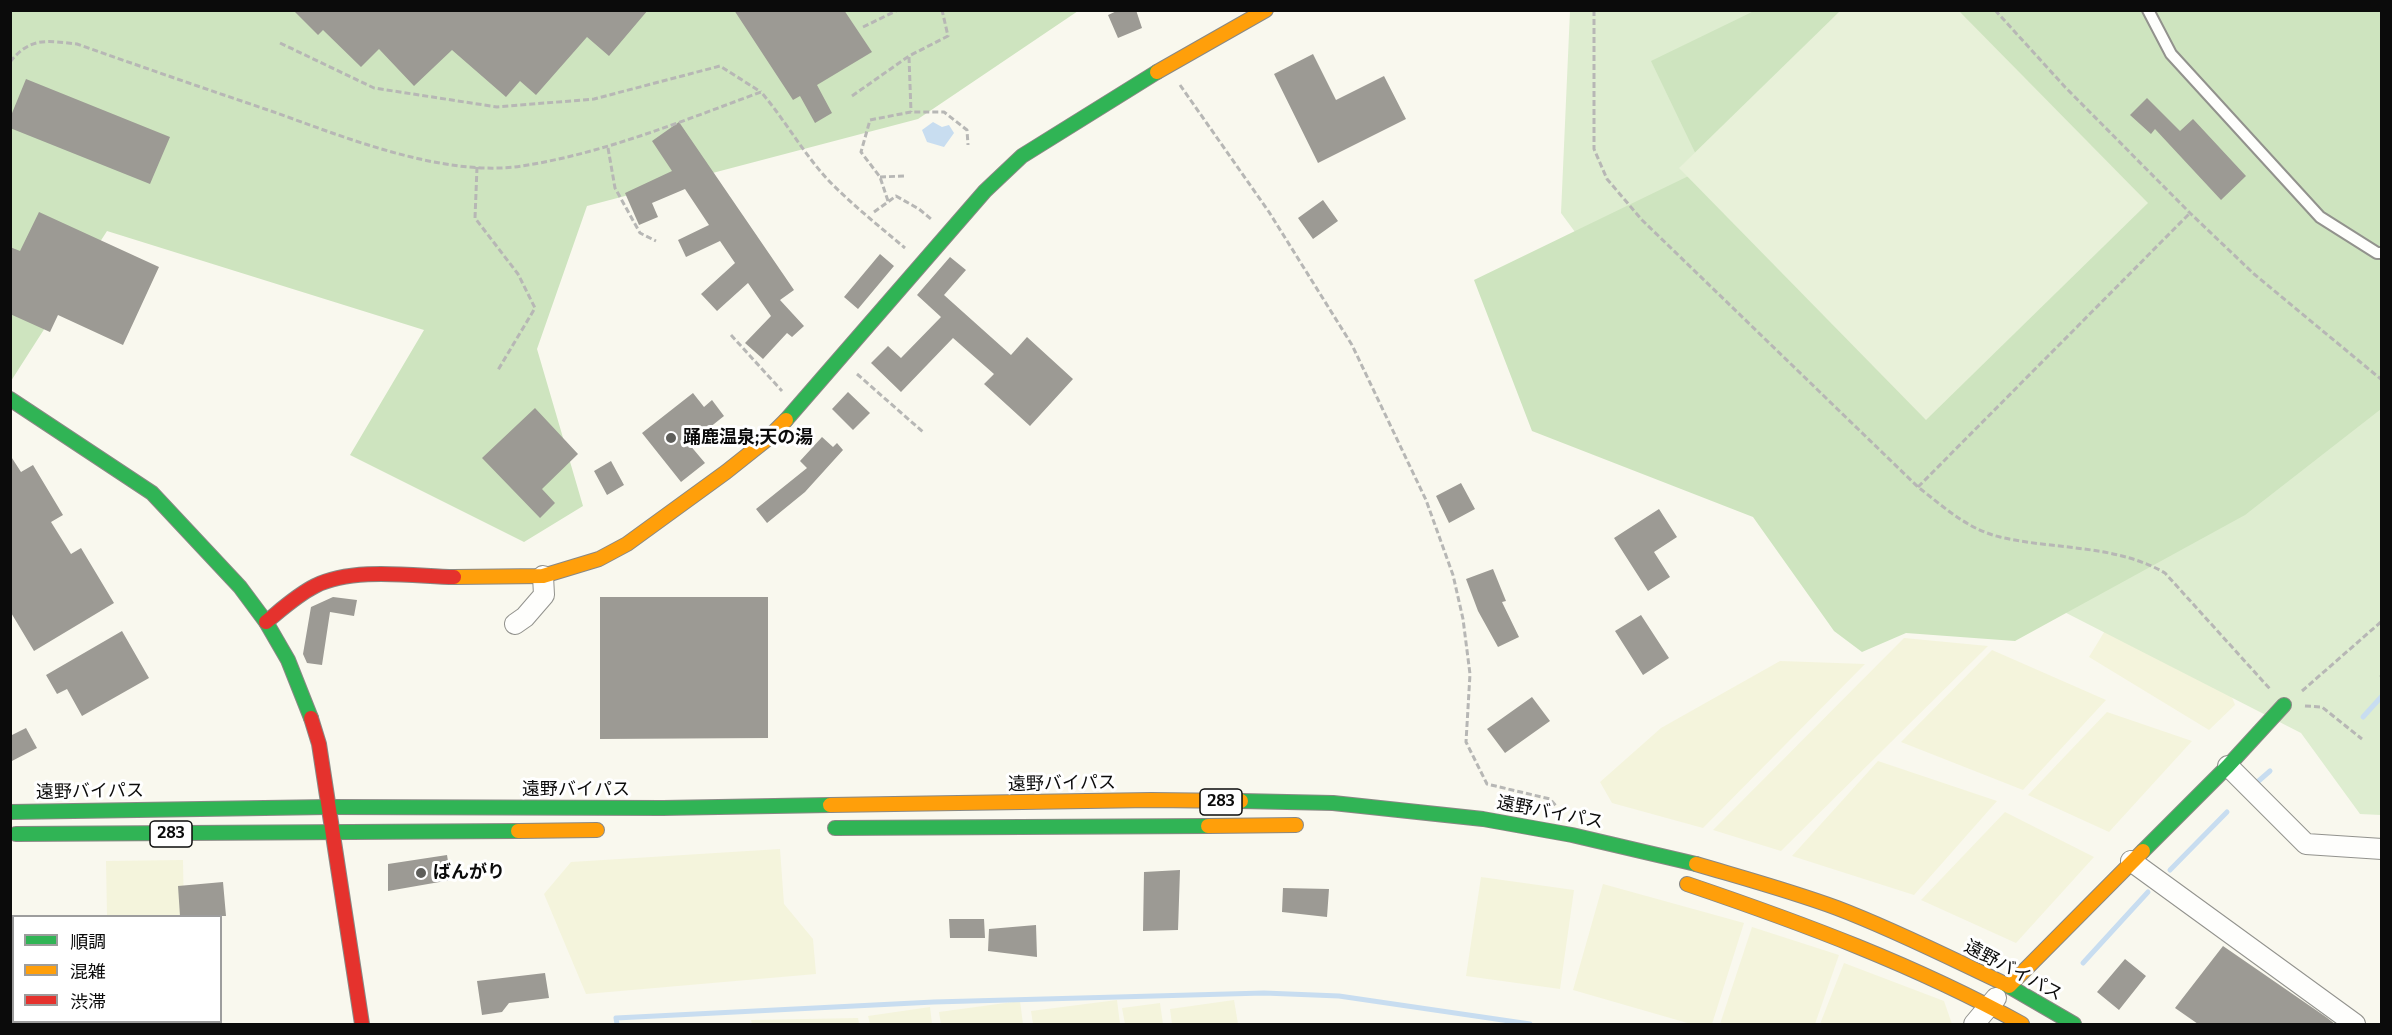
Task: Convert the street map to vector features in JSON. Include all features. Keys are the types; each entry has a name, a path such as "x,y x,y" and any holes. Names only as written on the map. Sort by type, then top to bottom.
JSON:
{"main road":[{"path":"266,622 301,594 336,578 363,575 500,579 543,576 599,559 627,544 765,441 797,408 985,191 1022,156 1059,131 1266,10"},
{"path":"10,399 152,493 240,587 266,622 288,660 307,703 319,744 363,1024"},
{"path":"2009,986 2228,766 2284,705"},
{"name":"遠野バイパス","path":"10,812 328,807 663,808 1151,800 1333,803 1483,819 1572,835 1673,858 1763,884 1837,908 1900,934 2009,986 2074,1024"},
{"path":"1012,803 1015,827"},
{"name":"283","path":"817,828 1312,825"},
{"name":"283","path":"10,834 607,830"},
{"path":"1677,881 1760,908 1892,961 1989,1005 2022,1024"}],"street":[{"path":"515,624 525,617 544,595 543,576"},
{"path":"2228,766 2306,844 2382,849"},
{"path":"2131,861 2355,1024"},
{"path":"1974,1024 1989,1005 2009,986"}],"lane":[{"path":"2148,10 2171,54 2320,216 2377,253 2382,253"}],"path":[{"path":"863,27 898,10"},
{"path":"852,96 909,56 948,36 942,10"},
{"path":"1594,10 1594,149 1607,179 1642,220 1918,487 1963,523 1999,537 2098,550 2147,562 2165,573 2284,705 2322,707 2362,739"},
{"path":"1995,10 2065,87 2190,213 2254,274 2381,379"},
{"path":"10,62 39,40 77,45 351,139 426,160 477,167 520,166 608,148 761,92"},
{"path":"280,43 374,88 497,107 594,99 720,66 761,92 796,141 831,184 922,263"},
{"path":"909,56 911,112"},
{"path":"1168,66 1190,102 1275,222 1352,345 1426,500 1453,575 1463,619 1470,674 1466,742 1487,784 1550,799 1561,811 1572,835"},
{"path":"888,201 880,177 861,152 870,120 911,112 944,112 967,130 968,145"},
{"path":"608,148 615,188 640,233 656,241"},
{"path":"477,167 476,218 518,274 535,308 498,370"},
{"path":"880,177 904,176"},
{"path":"874,212 896,196 919,209 948,234"},
{"path":"1918,487 2190,213"},
{"path":"731,335 797,408"},
{"path":"840,358 923,432"},
{"path":"2284,705 2382,621"}],"green space":[{"path":"11,11 1078,11 918,119 587,206 537,349 583,506 524,542 350,455 424,330 107,231 11,381"},
{"path":"1570,11 2381,11 2381,815 2360,814 2301,733 1947,552 1851,607 1561,213"},
{"path":"1754,11 2381,11 2381,409 2245,515 2015,641 1906,633 1862,652 1834,631 1753,517 1532,431 1474,280 1703,169 1651,61"},
{"path":"1840,11 1959,11 2148,203 1926,420 1679,168"},
{"path":"2135,581 2203,622 2235,705 2209,730 2089,657"},
{"path":"1904,638 1988,646 1781,851 1713,830"},
{"path":"1992,650 2106,700 2023,790 1901,742"},
{"path":"1780,661 1865,664 1703,828 1612,803 1600,782 1661,728"},
{"path":"2107,712 2192,741 2109,832 2028,795"},
{"path":"1878,761 1997,801 1914,895 1792,856"},
{"path":"2005,812 2094,857 2016,943 1921,900"},
{"path":"780,849 784,904 813,939 816,974 586,994 544,894 571,862"},
{"path":"183,860 184,915 107,915 106,861"},
{"path":"1481,877 1574,890 1560,989 1466,976"},
{"path":"1603,884 1744,923 1712,1024 1691,1024 1573,990"},
{"path":"1752,927 1839,955 1815,1024 1720,1024"},
{"path":"1844,963 1944,1001 1952,1024 1820,1024"},
{"path":"1117,1000 1120,1024 1033,1024 1031,1011"},
{"path":"1234,1000 1238,1024 1172,1024 1170,1009"},
{"path":"1020,1001 1023,1024 941,1024 939,1012"},
{"path":"1160,1003 1163,1024 1125,1024 1122,1008"},
{"path":"930,1007 932,1024 870,1024 868,1016"},
{"path":"858,1018 859,1024 752,1024 751,1020"},
{"path":"107,1023 184,1023 184,1024"}],"water":[{"path":"933,122 942,127 949,125 954,133 944,147 927,142 922,130"}],"building":[{"path":"293,10 648,10 609,56 587,37 536,95 520,81 506,97 452,50 414,86 379,49 361,67 323,30 318,35"},
{"path":"734,10 844,10 872,52 817,85 832,113 815,123 800,96 793,100"},
{"path":"1119,10 1136,10 1142,28 1118,38 1108,15"},
{"path":"1313,54 1336,100 1384,76 1406,119 1318,163 1274,74"},
{"path":"26,79 170,137 150,184 10,128 10,118"},
{"path":"2147,98 2180,131 2193,119 2246,176 2221,200 2155,129 2151,134 2130,115"},
{"path":"679,122 794,290 780,300 804,326 792,337 787,333 763,359 745,343 771,316 748,283 717,311 701,294 735,263 720,241 686,257 678,240 709,225 685,189 652,203 658,217 639,225 625,193 672,171 652,141"},
{"path":"1323,200 1338,221 1313,239 1298,218"},
{"path":"39,212 159,267 123,345 58,315 50,332 10,314 10,247 20,251"},
{"path":"880,254 894,266 858,309 844,297"},
{"path":"950,257 966,270 944,295 1011,355 1027,337 1073,379 1030,426 984,384 994,374 953,338 901,392 871,363 888,346 901,358 941,317 917,295"},
{"path":"848,392 870,413 853,430 832,409"},
{"name":"踊鹿温泉;天の湯","path":"693,393 704,407 712,400 724,416 689,444 705,463 681,482 642,433"},
{"path":"535,408 578,454 542,489 555,503 540,518 482,458"},
{"path":"822,437 833,447 837,443 843,450 805,492 767,523 756,509 807,468 800,461"},
{"path":"10,455 21,472 33,465 63,515 51,522 71,554 81,548 114,603 34,651 10,611"},
{"path":"611,461 624,485 607,495 594,471"},
{"path":"1461,483 1475,509 1449,523 1436,496"},
{"path":"1659,509 1677,537 1654,552 1670,577 1648,591 1614,538"},
{"path":"1493,569 1506,601 1502,602 1519,637 1498,647 1478,611 1466,579"},
{"path":"333,597 357,600 354,616 330,612 322,665 307,663 303,654 311,607"},
{"path":"600,597 768,597 768,738 600,739"},
{"path":"1641,615 1669,658 1643,675 1615,631"},
{"path":"122,631 149,678 82,716 67,689 57,694 46,675"},
{"path":"1532,697 1550,721 1505,753 1487,729"},
{"path":"26,728 37,748 10,762 10,736"},
{"path":"447,855 451,880 388,891 388,864"},
{"path":"1180,870 1178,930 1143,931 1144,872"},
{"path":"223,882 226,916 180,915 178,886"},
{"path":"1283,888 1329,889 1327,917 1282,912"},
{"path":"949,919 984,919 985,938 950,938"},
{"path":"1036,925 1037,957 988,951 989,929"},
{"path":"2223,946 2335,1024 2198,1024 2175,1008"},
{"path":"2125,959 2146,976 2119,1010 2097,992"},
{"path":"545,973 549,998 509,1003 502,1012 482,1015 477,981"}],"waterway":[{"path":"2363,717 2382,696"},
{"path":"2254,785 2270,771"},
{"path":"2170,870 2227,812"},
{"path":"2083,963 2148,892"},
{"path":"617,1024 616,1018 934,1002 1264,993 1339,996 1530,1024"}],"traffic: fast":[{"path":"786,420 985,191 1022,156 1157,72"},
{"path":"10,399 152,493 240,587 266,622 288,660 311,718"},
{"path":"2143,851 2228,766 2284,705"},
{"path":"1241,801 1333,803 1483,819 1572,835 1696,864"},
{"path":"10,812 328,807 663,808 830,805"},
{"path":"835,828 1208,826"},
{"path":"16,834 518,831"},
{"path":"2005,984 2074,1024"}],"traffic: slow":[{"path":"1157,72 1266,10"},
{"path":"454,577 543,576 599,559 627,544 726,472 765,441 786,420"},
{"path":"830,805 1151,800 1241,801"},
{"path":"1208,826 1296,825"},
{"path":"518,831 597,830"},
{"path":"2009,986 2143,851"},
{"path":"1696,864 1837,908 2005,984"},
{"path":"1687,884 1773,914 1899,964 2022,1024"}],"traffic: jam":[{"path":"266,622 302,594 330,580 347,576 383,574 454,577"},
{"path":"311,718 319,744 362,1024"}],"place":[{"name":"踊鹿温泉;天の湯","path":"671,438"},
{"name":"ばんがり","path":"421,873"}]}
